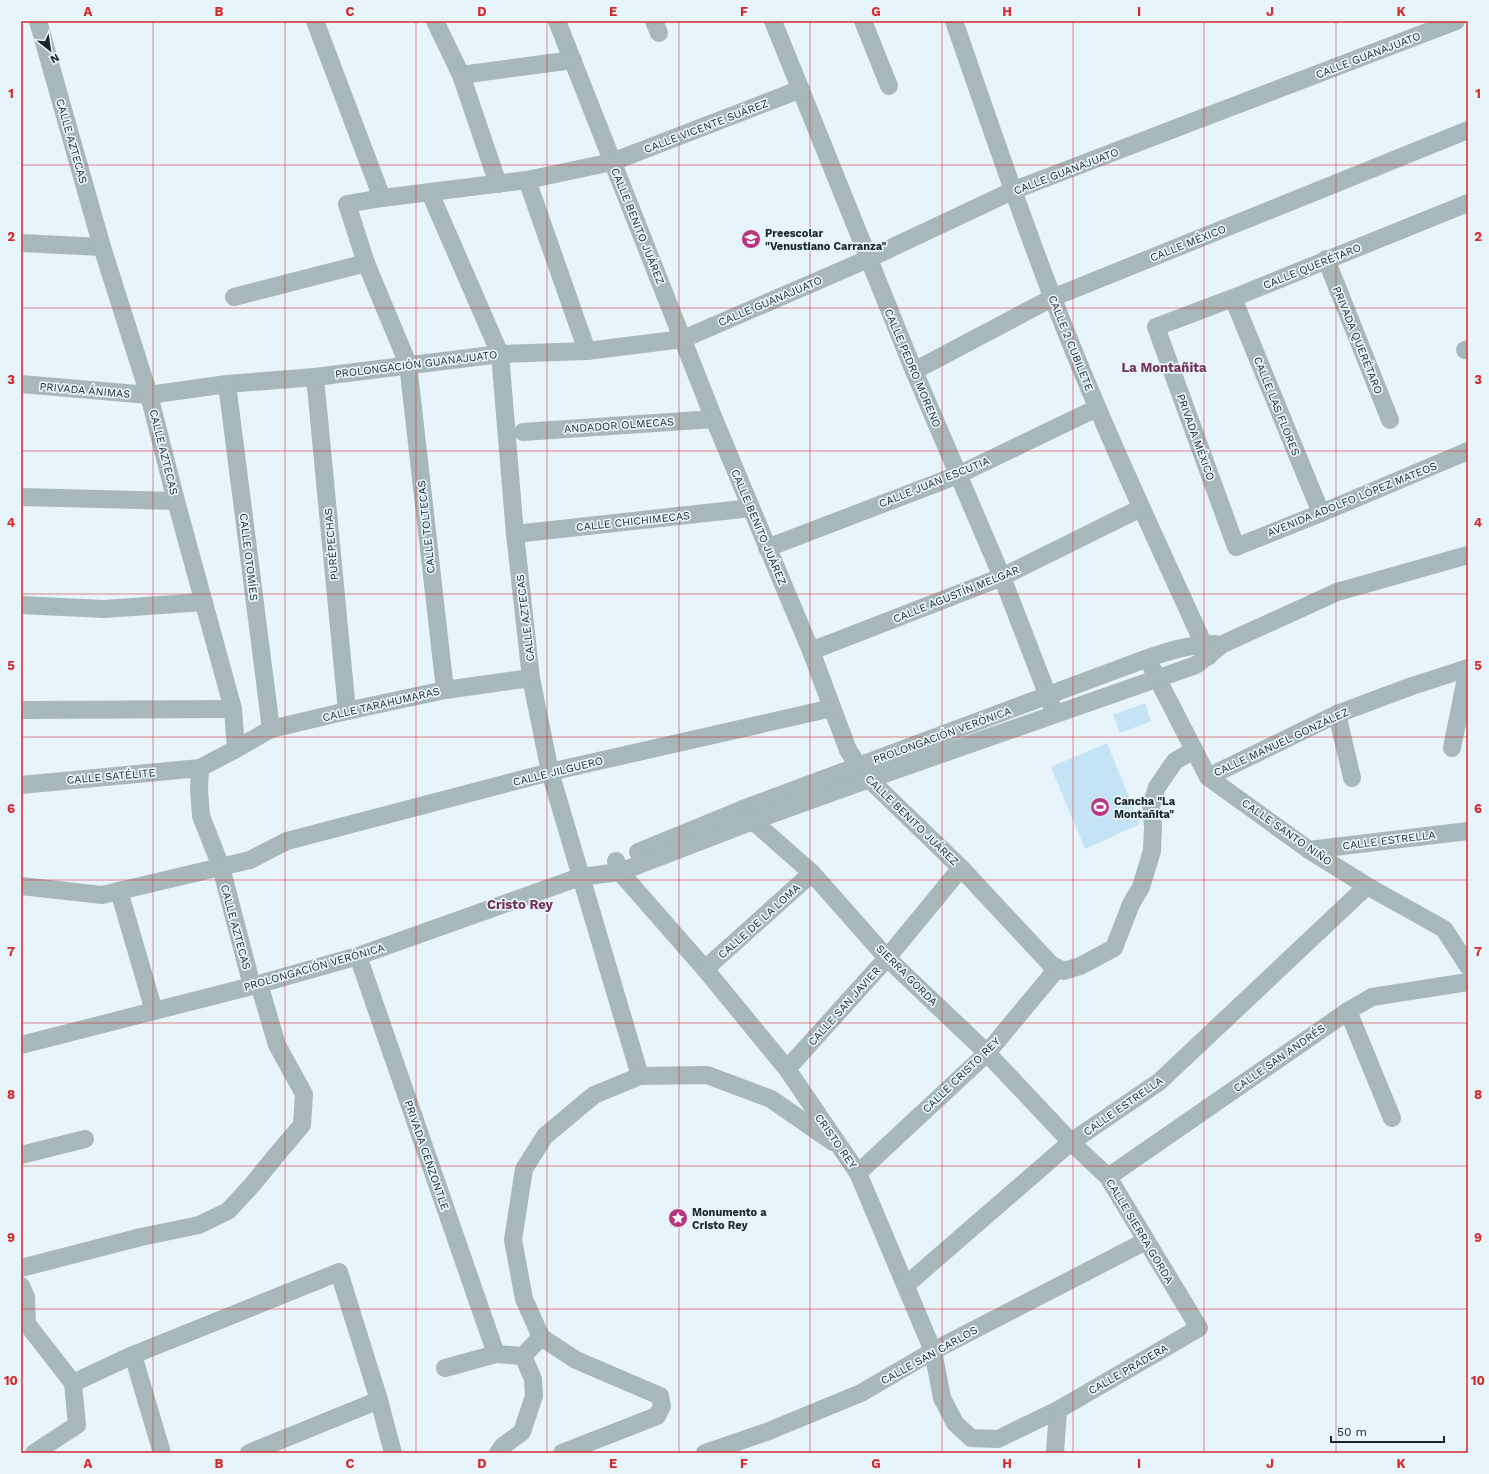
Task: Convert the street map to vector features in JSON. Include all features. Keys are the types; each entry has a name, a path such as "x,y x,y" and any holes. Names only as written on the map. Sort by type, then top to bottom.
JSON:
{"street":[{"name":"CALLE AZTECAS","path":"38,21 102,247 149,396 176,501 233,708 236,749"},
{"path":"315,21 382,198"},
{"path":"435,21 461,74 498,184"},
{"name":"CALLE BENITO JUÁREZ","path":"557,21 714,419 811,651 848,750 864,773 961,868 1053,967"},
{"name":"CALLE PEDRO MORENO","path":"773,21 914,371 1002,577 1055,714"},
{"path":"863,21 889,86"},
{"name":"CALLE 2 CUBILETE","path":"954,21 1012,192 1052,298 1097,408 1141,508 1207,650"},
{"name":"CALLE GUANAJUATO","path":"683,339 868,259 1012,192 1456,21"},
{"path":"461,74 573,60"},
{"name":"CALLE VICENTE SUÁREZ","path":"382,198 527,180 612,162 801,89"},
{"name":"CALLE MÉXICO","path":"914,371 1052,298 1468,130"},
{"path":"527,180 587,351"},
{"name":"CALLE AZTECAS","path":"430,192 500,354 515,534 531,678 550,772 640,1076"},
{"name":"CALLE TOLTECAS","path":"382,198 347,204 366,263 408,364 444,690"},
{"name":"CALLE QUERÉTARO","path":"1156,327 1233,298 1468,203"},
{"path":"21,243 102,247"},
{"name":"PRIVADA QUERÉTARO","path":"1326,260 1390,420"},
{"path":"234,297 366,263"},
{"name":"CALLE LAS FLORES","path":"1233,298 1321,513"},
{"name":"PRIVADA MÉXICO","path":"1156,327 1236,546"},
{"name":"PROLONGACIÓN GUANAJUATO","path":"149,396 227,384 315,377 408,364 429,363 500,354 587,351 683,339"},
{"name":"PURÉPECHAS","path":"315,377 347,711"},
{"name":"PRIVADA ÁNIMAS","path":"21,384 149,396"},
{"name":"CALLE OTOMÍES","path":"227,384 271,730"},
{"name":"CALLE JUAN ESCUTIA","path":"767,548 958,475 1097,408"},
{"name":"ANDADOR OLMECAS","path":"523,432 714,419"},
{"name":"AVENIDA ADOLFO LÓPEZ MATEOS","path":"1236,546 1321,513 1468,452"},
{"path":"21,497 176,501"},
{"name":"CALLE CHICHIMECAS","path":"515,534 751,508"},
{"name":"CALLE AGUSTÍN MELGAR","path":"811,651 1002,577 1141,508"},
{"name":"PROLONGACIÓN VERÓNICA","path":"864,773 1048,696 1148,658 1178,648 1207,650 1337,592 1468,556"},
{"path":"21,605 104,609 204,602"},
{"name":"PROLONGACIÓN VERÓNICA","path":"21,1045 256,985 358,956 580,877 602,874 618,866 748,815 864,773 1055,714 1196,665 1207,650"},
{"name":"CALLE SANTO NIÑO","path":"1148,658 1156,679 1208,777 1309,850 1367,886 1444,928 1468,966"},
{"path":"1452,748 1468,668"},
{"name":"CALLE MANUEL GONZÁLEZ","path":"1208,777 1337,714 1468,668"},
{"name":"CALLE TARAHUMARAS","path":"236,749 271,730 347,711 444,690 531,678"},
{"path":"21,710 233,708"},
{"name":"CALLE JILGUERO","path":"220,867 250,860 287,841 550,772 832,708"},
{"path":"1337,714 1352,778"},
{"path":"200,768 236,749"},
{"path":"1053,967 1064,971 1080,966 1114,948 1131,904 1141,887 1152,851 1153,827 1150,806 1157,787 1176,761 1194,750"},
{"name":"CALLE AZTECAS","path":"21,1268 141,1237 199,1225 228,1211 302,1126 304,1094 277,1045 256,985 220,867 201,816 199,790 200,768"},
{"name":"CALLE SATÉLITE","path":"21,785 200,768"},
{"name":"SIERRA GORDA","path":"748,815 812,873 887,958 987,1053 1071,1142"},
{"name":"CALLE ESTRELLA","path":"1309,850 1468,831"},
{"name":"CRISTO REY","path":"618,866 705,969 786,1069 858,1173 933,1351 942,1398 955,1423 971,1438 998,1439"},
{"path":"21,886 102,895 220,867"},
{"name":"CALLE SAN JAVIER","path":"786,1069 887,958 961,868"},
{"name":"CALLE DE LA LOMA","path":"705,969 812,873"},
{"name":"CALLE ESTRELLA","path":"906,1285 1071,1142 1159,1082 1367,886"},
{"path":"119,891 154,1011"},
{"name":"PRIVADA CENZONTLE","path":"358,956 496,1354"},
{"name":"CALLE CRISTO REY","path":"858,1173 987,1053 1053,967"},
{"name":"CALLE SAN ANDRÉS","path":"1108,1177 1348,1011 1372,997 1468,982"},
{"path":"1348,1011 1392,1118"},
{"path":"562,1453 657,1416 662,1406 660,1396 576,1360 541,1337 524,1299 513,1240 524,1169 545,1136 594,1095 640,1076 707,1075 771,1099 822,1136 840,1147"},
{"path":"21,1155 85,1139"},
{"name":"CALLE SIERRA GORDA","path":"1071,1142 1108,1177 1199,1328"},
{"name":"CALLE SAN CARLOS","path":"705,1453 769,1431 861,1393 933,1351 1146,1241"},
{"path":"73,1383 133,1355 339,1272 379,1400 393,1453"},
{"path":"21,1286 26,1297 27,1324 73,1383 77,1425 36,1452"},
{"name":"CALLE PRADERA","path":"998,1439 1058,1410 1199,1328"},
{"path":"523,1356 541,1337"},
{"path":"445,1368 496,1354 523,1356"},
{"path":"133,1355 162,1453"},
{"path":"498,1453 503,1446 522,1432 534,1396 533,1379 523,1356"},
{"path":"249,1453 379,1400"},
{"path":"1055,1453 1058,1410"}],"shaded area":[{"path":"1145,703 1151,721 1120,733 1113,715"},
{"name":"Cancha \"La Montañita\"","path":"1107,743 1140,824 1085,849 1051,767"}],"place":[{"name":"Preescolar \"Venustiano Carranza\"","path":"751,239"},
{"name":"Cancha \"La Montañita\"","path":"1100,807"},
{"name":"Monumento a Cristo Rey","path":"678,1218"}],"district":[{"name":"La Montañita","path":"1164,367"},
{"name":"Cristo Rey","path":"520,904"}]}
